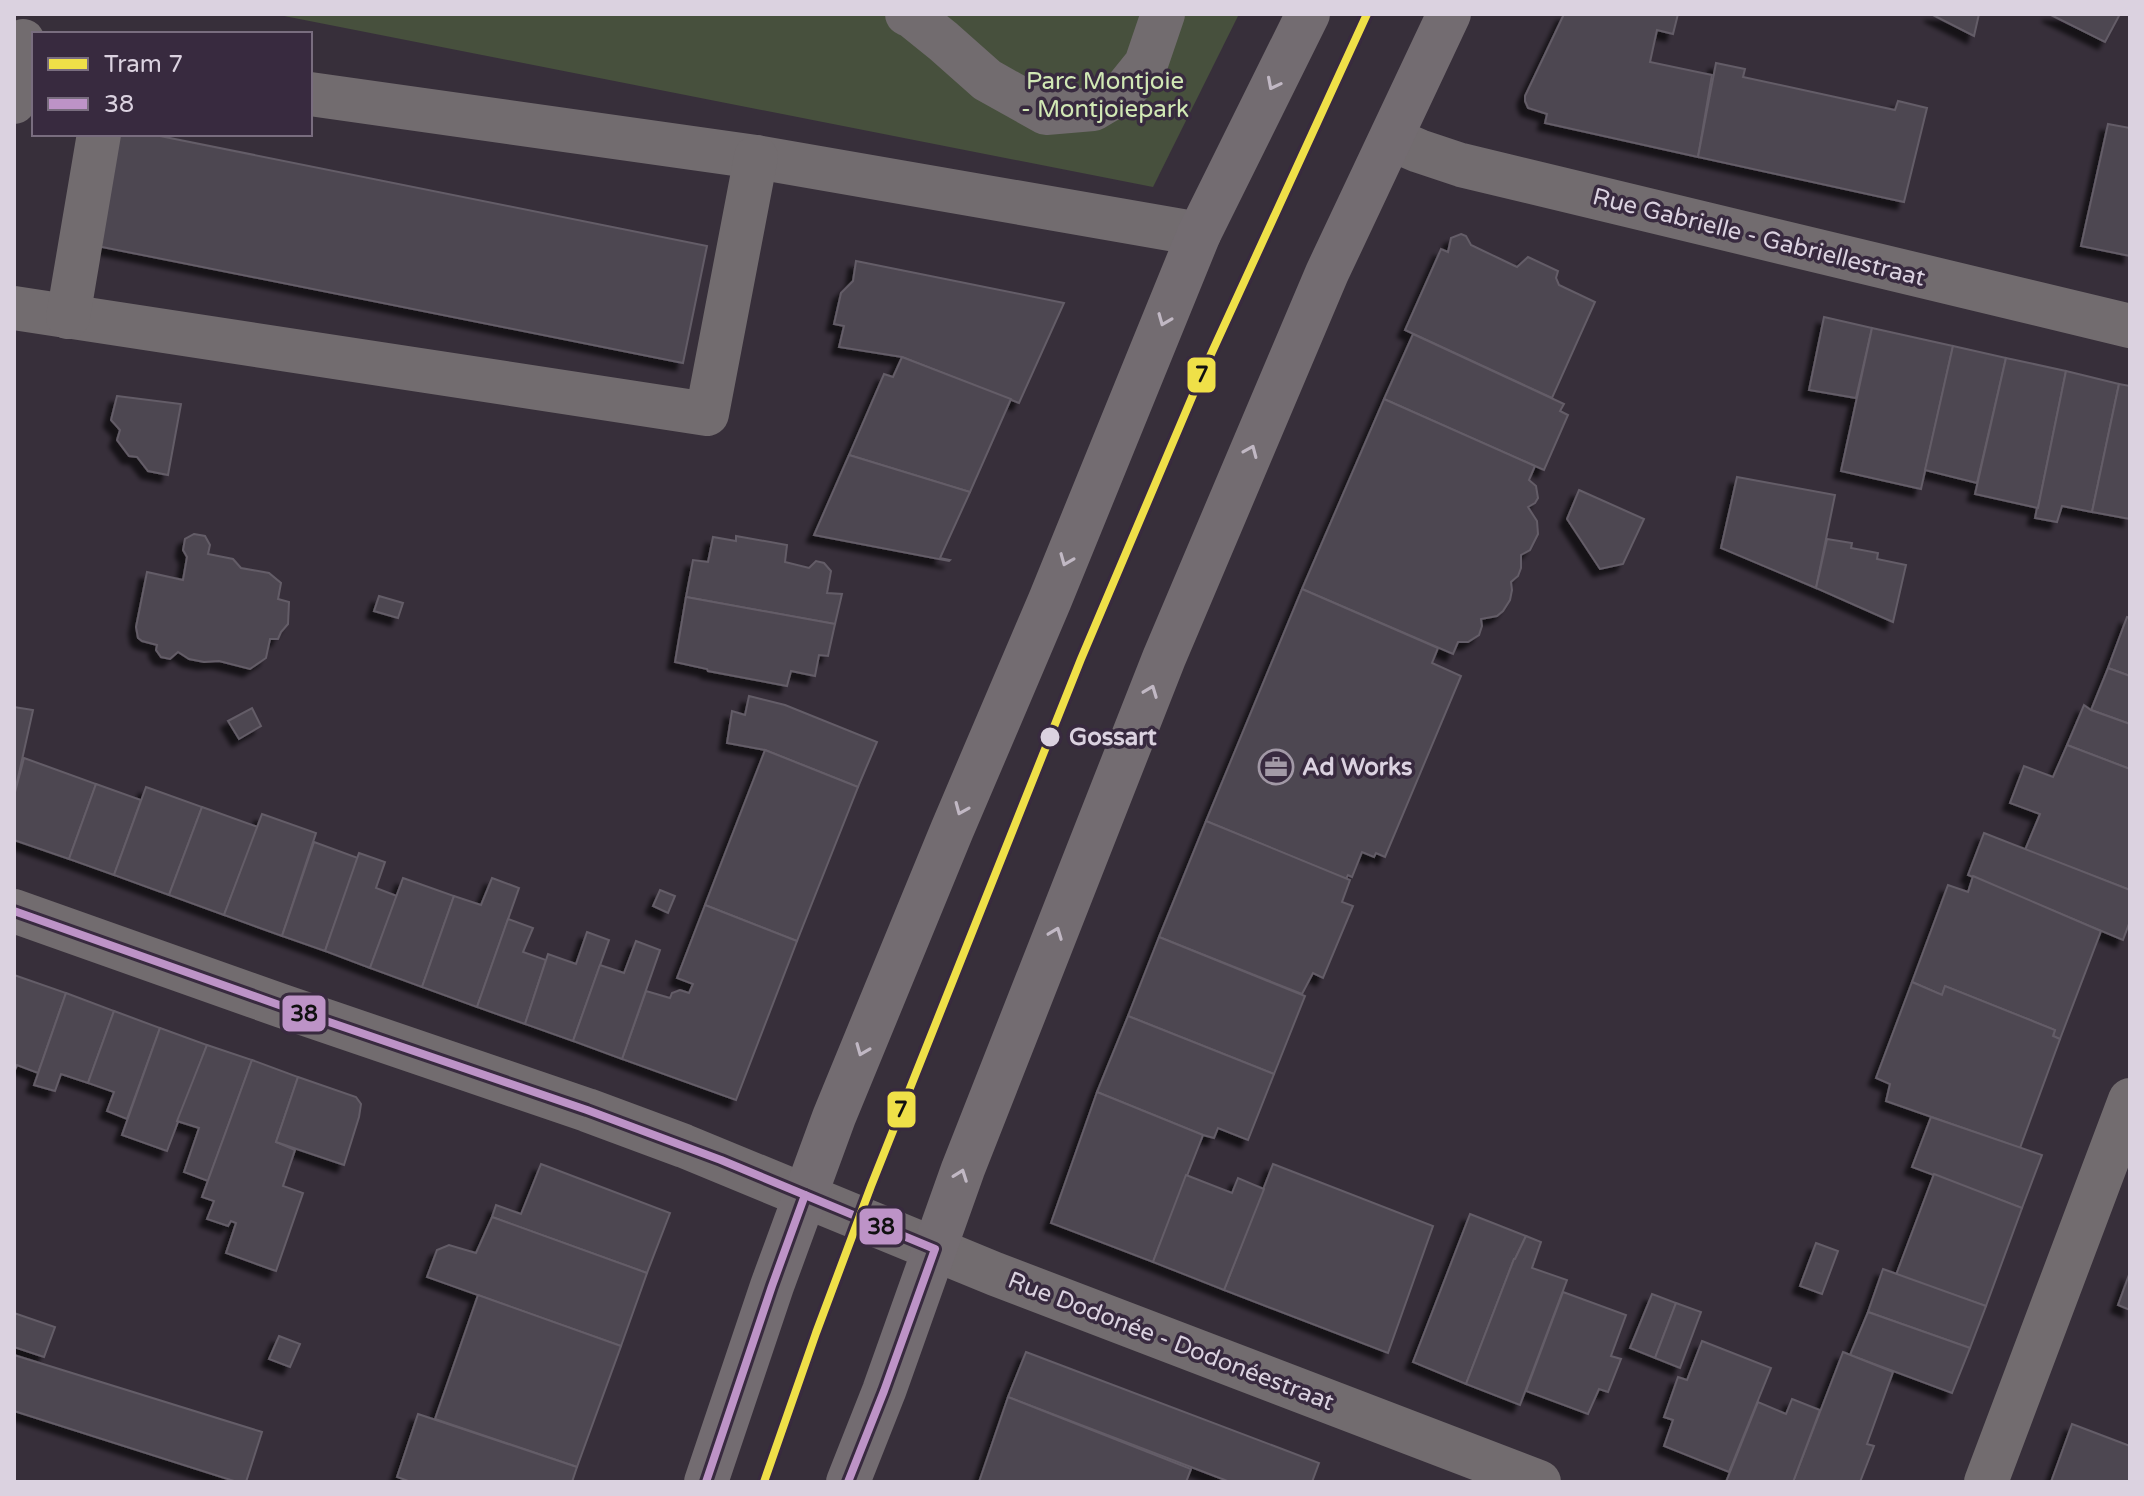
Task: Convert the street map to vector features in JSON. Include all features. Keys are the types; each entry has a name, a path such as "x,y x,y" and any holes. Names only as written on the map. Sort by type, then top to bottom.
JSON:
{"main road":[{"path":"706,1482 772,1286 834,1117 1199,234 1308,14"},
{"path":"848,1482 884,1391 963,1169 1164,658 1327,273 1449,14"}],"street":[{"path":"907,14 987,80 1046,113 1093,109 1125,90 1146,64 1163,14"},
{"path":"14,102 24,41"},
{"path":"312,94 756,157 1199,234"},
{"path":"68,317 99,136"},
{"name":"Rue Gabrielle - Gabriellestraat","path":"1391,139 1461,165 2130,326"},
{"path":"14,308 707,414 756,157"},
{"name":"Rue Dodonée - Dodonéestraat","path":"14,911 587,1110 721,1160 935,1249 1539,1482"},
{"path":"1986,1482 2130,1100"}],"green space":[{"name":"Parc Montjoie - Montjoiepark","path":"274,14 1239,14 1153,187"}],"building":[{"path":"1564,14 1678,14 1673,34 1657,30 1650,62 1712,75 1698,157 1545,123 1547,114 1528,108 1525,96"},
{"path":"1931,14 1979,14 1974,36"},
{"path":"2049,14 2120,14 2105,42"},
{"path":"1716,63 1745,69 1743,77 1895,110 1898,101 1927,108 1904,202 1698,157"},
{"path":"2108,124 2130,128 2130,256 2081,246"},
{"path":"119,136 160,136 707,246 683,363 97,246"},
{"path":"1461,234 1471,245 1517,267 1528,257 1558,271 1556,278 1559,285 1595,302 1552,398 1405,330 1441,249 1448,252 1451,238"},
{"path":"856,261 1064,303 1019,403 902,357 839,347 844,326 834,324 841,293 853,281"},
{"path":"1824,317 1872,328 1856,398 1809,390"},
{"path":"1872,328 1953,346 1921,489 1841,471"},
{"path":"1413,334 1564,404 1560,411 1568,415 1544,470 1384,399"},
{"path":"1953,346 2006,358 1977,483 1925,470"},
{"path":"902,357 1011,399 970,492 849,455 884,374 893,377"},
{"path":"2006,358 2066,371 2038,508 1975,494"},
{"path":"2066,371 2119,384 2092,512 2062,506 2057,522 2035,518"},
{"path":"2119,384 2130,386 2130,519 2092,512"},
{"path":"117,396 181,404 168,475 148,471 137,457 129,456 117,440 120,430 111,420"},
{"path":"1384,399 1535,466 1529,480 1536,486 1538,498 1528,507 1537,521 1538,534 1530,550 1521,555 1521,568 1511,582 1510,600 1497,616 1481,619 1479,635 1468,642 1458,642 1453,654 1302,589"},
{"path":"849,455 970,492 940,558 949,561 814,535"},
{"path":"1737,477 1835,495 1816,588 1721,548"},
{"path":"1579,490 1644,519 1623,564 1600,569 1567,519"},
{"path":"194,534 205,536 210,545 208,554 233,559 241,568 269,573 281,583 278,599 289,602 288,624 278,639 270,639 266,658 250,669 219,661 189,659 178,652 170,659 161,657 156,650 157,645 138,638 136,627 147,572 183,580 187,557 183,550 185,539"},
{"path":"736,536 787,545 785,562 809,568 816,561 824,563 831,571 827,593 842,594 835,624 686,597 693,560 708,562 713,537 736,541"},
{"path":"1827,539 1852,543 1851,548 1878,553 1877,559 1906,565 1893,622 1816,588"},
{"path":"1302,589 1438,648 1432,663 1461,676 1385,857 1362,852 1352,877 1348,875 1346,879 1206,821"},
{"path":"379,596 403,603 398,618 374,611"},
{"path":"686,597 835,624 828,656 819,655 815,676 791,671 787,686 675,662"},
{"path":"2127,617 2130,618 2130,676 2108,668"},
{"path":"2108,668 2130,676 2130,724 2091,710"},
{"path":"749,696 785,705 877,742 858,787 765,750 727,743 732,711 745,715"},
{"path":"2084,705 2130,724 2130,769 2067,745"},
{"path":"14,707 33,710 14,796"},
{"path":"252,708 261,726 239,739 228,721"},
{"path":"2067,745 2130,769 2130,890 2025,850 2040,814 2010,803 2024,766 2053,777"},
{"path":"765,750 858,787 797,941 705,905"},
{"path":"24,758 96,784 69,859 14,840 14,796"},
{"path":"96,784 141,800 114,875 69,859"},
{"path":"146,787 202,807 169,895 114,875"},
{"path":"202,807 258,827 224,915 169,895"},
{"path":"262,814 316,833 282,936 224,915"},
{"path":"1206,821 1350,880 1342,902 1353,906 1323,978 1313,973 1302,994 1159,937"},
{"path":"1984,833 2130,890 2130,921 2123,940 1968,875"},
{"path":"314,842 358,858 325,951 282,936"},
{"path":"359,853 385,862 376,888 397,896 370,968 325,951"},
{"path":"1973,876 2101,931 2060,1039 2053,1036 2055,1030 1945,986 1942,995 1912,982 1948,885 1968,892"},
{"path":"403,878 454,896 422,987 370,968"},
{"path":"492,878 519,888 477,1007 422,987 454,896 481,905"},
{"path":"660,890 675,896 668,913 653,906"},
{"path":"705,905 797,941 736,1100 622,1059 646,991 670,998 672,993 680,990 689,993 693,984 677,978"},
{"path":"508,919 533,928 523,952 546,960 525,1024 477,1007"},
{"path":"587,932 609,940 573,1041 525,1024 548,954 576,964"},
{"path":"1159,937 1305,996 1274,1074 1128,1016"},
{"path":"636,941 660,950 622,1059 573,1041 600,965 624,973"},
{"path":"14,975 66,993 38,1073 17,1065 14,1072"},
{"path":"1912,982 1942,995 1945,986 2055,1030 2053,1036 2060,1039 2020,1148 1886,1101 1890,1084 1876,1078"},
{"path":"66,993 114,1011 88,1083 61,1074 55,1091 34,1085"},
{"path":"114,1011 160,1028 127,1119 107,1111 114,1092 88,1083"},
{"path":"1128,1016 1274,1074 1248,1140 1218,1128 1214,1138 1203,1135 1097,1092"},
{"path":"160,1028 207,1045 167,1151 122,1135"},
{"path":"207,1045 252,1060 208,1181 184,1172 199,1128 177,1121"},
{"path":"252,1060 298,1077 276,1142 295,1150 283,1186 303,1193 276,1271 226,1253 236,1223 231,1221 228,1226 207,1219 214,1201 202,1197"},
{"path":"298,1077 356,1097 361,1104 344,1165 276,1142"},
{"path":"1097,1092 1203,1135 1153,1262 1051,1223"},
{"path":"1931,1117 2042,1155 2022,1208 1912,1167"},
{"path":"541,1164 670,1213 647,1273 492,1217 496,1205 521,1214"},
{"path":"1273,1164 1433,1226 1388,1353 1224,1290"},
{"path":"1934,1174 2022,1208 1986,1306 1896,1275"},
{"path":"1186,1175 1232,1193 1238,1178 1264,1189 1224,1290 1153,1262"},
{"path":"1470,1214 1526,1236 1514,1259 1466,1384 1413,1362"},
{"path":"492,1217 647,1273 621,1346 427,1277 437,1250 449,1245 476,1253"},
{"path":"1526,1236 1541,1242 1532,1268 1567,1280 1520,1405 1466,1384 1514,1259"},
{"path":"1816,1243 1838,1251 1822,1294 1800,1286"},
{"path":"1883,1269 1986,1306 1970,1348 1868,1312"},
{"path":"2130,1272 2130,1310 2118,1305"},
{"path":"1563,1292 1626,1315 1611,1356 1621,1359 1608,1392 1599,1389 1588,1414 1526,1391"},
{"path":"1652,1294 1676,1303 1655,1358 1630,1348"},
{"path":"478,1295 621,1346 577,1467 435,1419"},
{"path":"1676,1303 1701,1312 1680,1368 1655,1358"},
{"path":"1868,1312 1970,1348 1952,1393 1850,1355"},
{"path":"14,1313 55,1327 44,1357 14,1347"},
{"path":"279,1336 300,1344 290,1367 269,1359"},
{"path":"1702,1341 1771,1368 1729,1472 1664,1446 1673,1420 1664,1417 1678,1377 1687,1380"},
{"path":"1026,1352 1319,1463 1312,1482 1230,1482 1008,1397"},
{"path":"1843,1352 1893,1372 1867,1444 1874,1446 1860,1482 1793,1482"},
{"path":"14,1355 262,1432 246,1482 237,1482 14,1411"},
{"path":"1008,1397 1191,1469 1186,1482 979,1482"},
{"path":"1792,1399 1820,1410 1793,1482 1726,1482 1758,1402 1786,1414"},
{"path":"418,1414 577,1467 572,1482 411,1482 397,1477"},
{"path":"2072,1424 2130,1446 2130,1482 2051,1482"}],"tram line":[{"name":"7","path":"764,1482 871,1186 1081,659 1201,376 1367,14"}],"transit line":[{"name":"38","path":"14,911 587,1110 721,1160 935,1249 848,1482"},
{"name":"38","path":"706,1482 805,1195"}],"place":[{"name":"Gossart","path":"1050,737"},
{"name":"Ad Works","path":"1276,767"}]}
